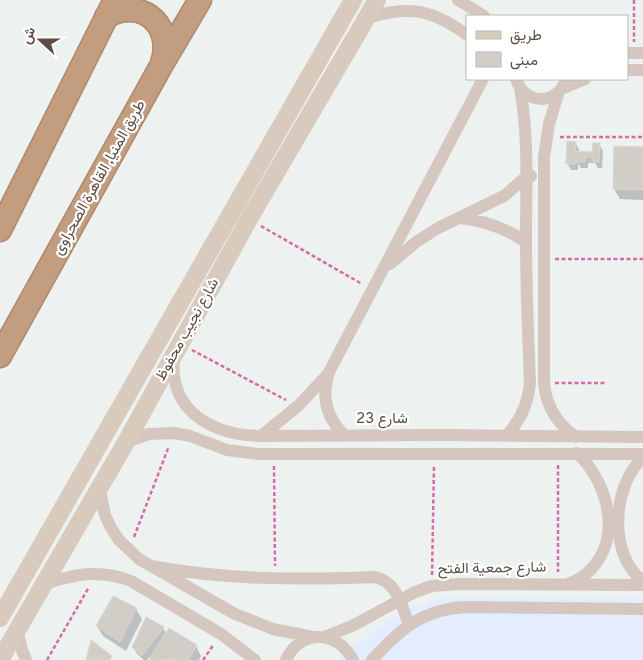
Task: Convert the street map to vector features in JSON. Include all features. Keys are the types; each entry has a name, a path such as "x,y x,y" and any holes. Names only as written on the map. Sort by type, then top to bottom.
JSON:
{"highway":[{"name":"طريق المنيا, القاهرة الصحراوى","path":"0,356 161,66 200,0"},
{"path":"0,230 111,9 119,11 134,10 148,15 159,24 165,38 166,52 161,66"}],"street":[{"name":"شارع نجيب محفوظ","path":"0,618 353,0"},
{"name":"شارع نجيب محفوظ","path":"0,660 126,442 249,219 377,0"},
{"path":"458,0 482,15"},
{"path":"367,18 397,10 411,10 439,18 466,34"},
{"path":"344,435 333,423 327,408 325,390 330,372 482,80"},
{"path":"516,81 531,97 538,99 546,98 562,86 582,80"},
{"path":"508,435 524,411 529,393 530,374 526,242 526,126 516,81"},
{"path":"562,86 553,108 546,138 544,176 544,392 550,410 561,425 576,437"},
{"path":"261,160 278,170"},
{"path":"379,277 395,258 438,228 504,196 526,176 544,176"},
{"path":"461,218 489,223 509,231 526,242"},
{"name":"شارع 23","path":"177,348 174,374 176,385 183,400 202,421 235,434 261,436 508,435 643,437"},
{"path":"261,436 298,406 330,372"},
{"path":"530,374 544,378"},
{"path":"217,447 222,430"},
{"path":"126,442 149,434 174,433 190,436 217,447 237,452 274,455 643,454"},
{"path":"577,454 584,460 597,478 614,520 623,555 634,573 643,583"},
{"path":"563,584 577,581 594,566 601,556 624,490 634,470 643,458"},
{"path":"99,487 105,515 111,528 129,551 151,566 235,614 273,629 318,637 341,644 353,660"},
{"path":"151,566 200,574 275,579 374,577 392,586 409,624"},
{"path":"44,584 70,577 97,573 109,574 131,582 221,634 255,660"},
{"name":"شارع جمعية الفتح","path":"286,660 297,644 352,626 415,592 432,586 460,584 643,583"},
{"path":"372,660 409,624 430,613 454,607 643,609"},
{"path":"18,630 26,660"}],"path":[{"path":"634,0 635,53"},
{"path":"546,138 643,137"},
{"path":"249,219 372,290"},
{"path":"544,259 643,259"},
{"path":"177,348 298,406"},
{"path":"544,378 606,383"},
{"path":"129,551 174,433"},
{"path":"432,586 434,454"},
{"path":"558,454 563,584"},
{"path":"274,455 275,579"},
{"path":"47,660 97,573"},
{"path":"203,660 221,634"}],"shaded area":[{"path":"448,597 643,598 643,660 337,660 381,625 410,608"}],"building":[{"path":"567,141 576,142 575,151 592,152 593,143 600,143 599,162 593,162 593,157 585,157 585,162 576,162 577,157 575,157 575,164 566,164"},
{"path":"614,146 643,147 643,190 613,189"},
{"path":"113,596 137,608 120,642 96,626"},
{"path":"146,617 164,627 142,656 132,647"},
{"path":"169,628 197,645 188,660 149,659"},
{"path":"91,640 112,656 110,660 86,660"}]}
